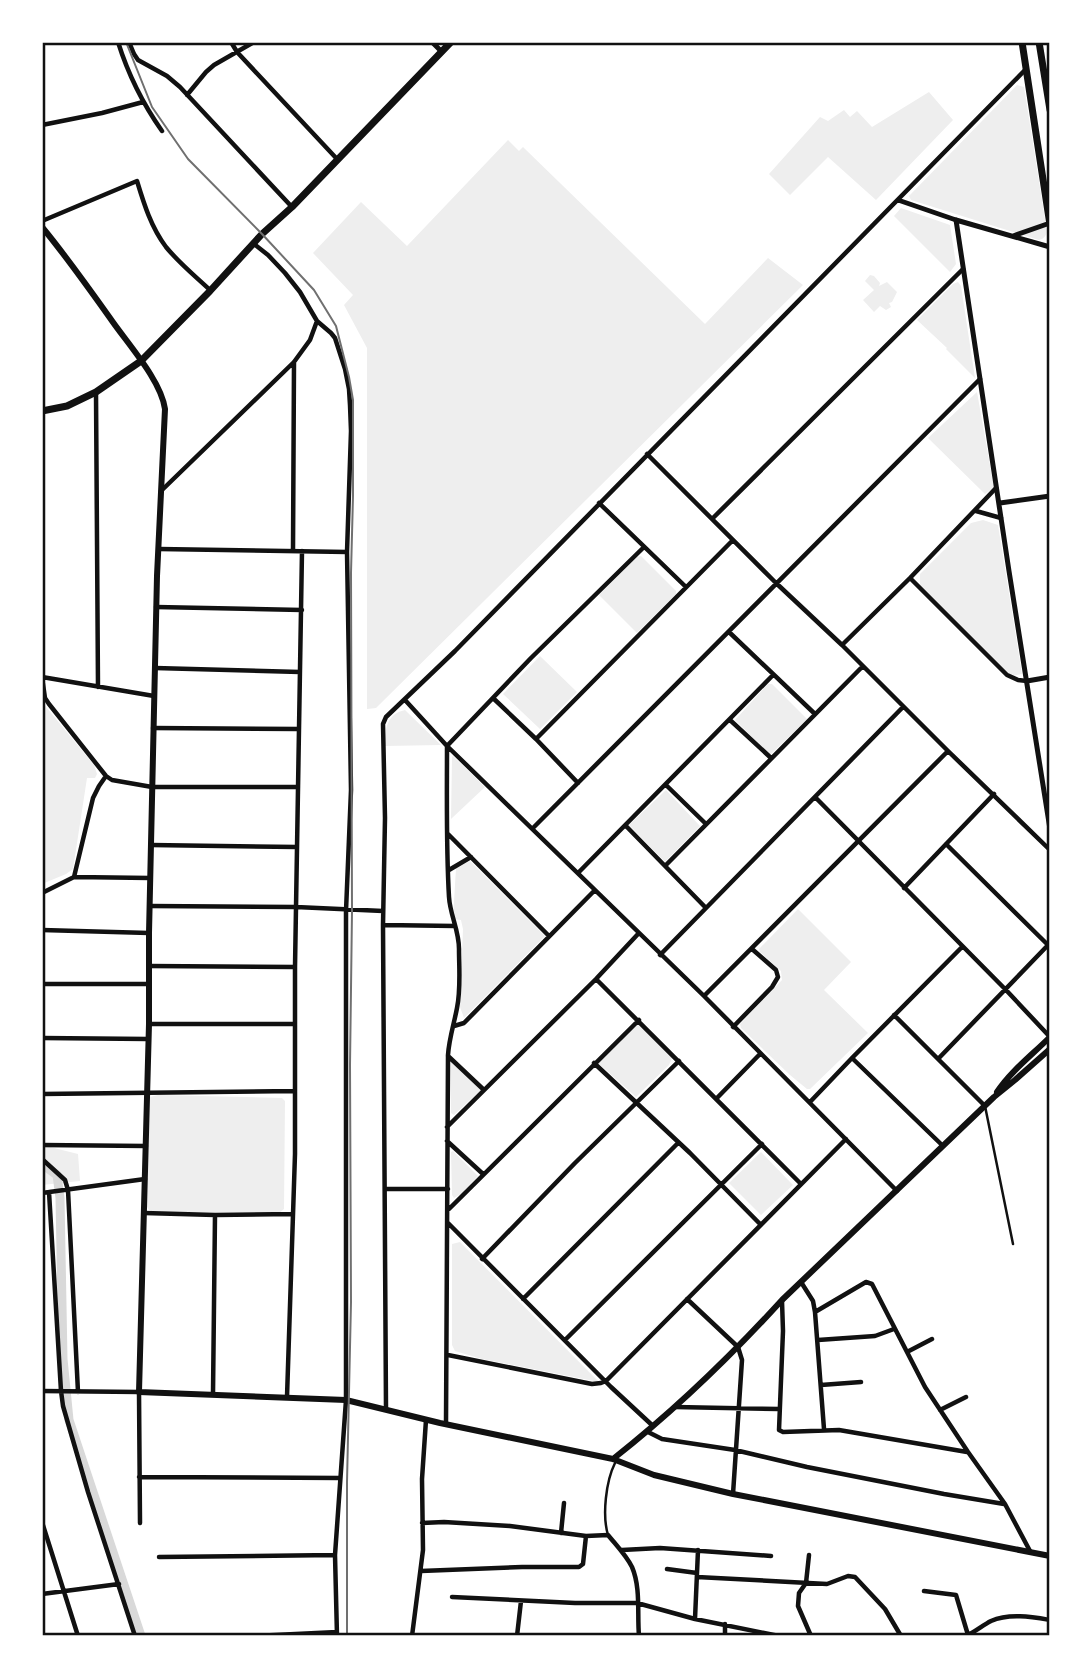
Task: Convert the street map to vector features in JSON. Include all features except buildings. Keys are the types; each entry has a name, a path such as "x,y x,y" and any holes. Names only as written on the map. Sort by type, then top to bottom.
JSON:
{"main road":[{"path":"42,411 67,405 96,392 141,361 451,42"},
{"path":"1022,42 1050,224"},
{"path":"1039,42 1050,110"},
{"path":"42,227 141,361 158,387 165,410 156,607 139,1392 346,1400 615,1460 654,1475 733,1494 1050,1556"},
{"path":"994,1097 1004,1081 1050,1037"},
{"path":"615,1460 738,1346 782,1300 994,1097 1050,1049"}],"street":[{"path":"118,42 143,102 162,131"},
{"path":"129,42 138,60 174,82 292,207"},
{"path":"231,42 237,52 337,159"},
{"path":"187,95 214,65 254,42"},
{"path":"432,42 442,52"},
{"path":"386,1409 383,724 386,717 1026,69"},
{"path":"42,125 143,102"},
{"path":"42,221 136,181 145,208 166,246 210,291"},
{"path":"898,200 1050,247"},
{"path":"956,219 1050,829"},
{"path":"1012,236 1050,224"},
{"path":"252,1636 337,1634 335,1555 346,1400 346,911 351,790 349,388 335,338 317,321 285,273 254,244"},
{"path":"712,519 963,269"},
{"path":"161,491 294,362 310,340 317,321"},
{"path":"293,551 294,362"},
{"path":"533,828 979,379"},
{"path":"96,392 97,688"},
{"path":"647,454 1050,850"},
{"path":"842,645 997,487"},
{"path":"1000,503 1050,496"},
{"path":"599,503 686,587"},
{"path":"976,511 1001,518"},
{"path":"536,738 733,540"},
{"path":"443,1423 447,1355 448,1055 458,1005 459,945 450,910 447,746 644,547"},
{"path":"158,549 348,552"},
{"path":"287,1397 293,1214 302,551"},
{"path":"910,578 1007,675 1027,681 1050,677"},
{"path":"156,607 302,610"},
{"path":"729,632 815,715"},
{"path":"665,866 863,666"},
{"path":"155,668 300,672"},
{"path":"578,873 774,675"},
{"path":"154,696 42,677 45,698 49,704 106,776 118,782 152,787 298,787"},
{"path":"493,698 536,738 578,783"},
{"path":"405,700 447,746 704,996 897,1191"},
{"path":"660,955 903,707"},
{"path":"730,720 771,758"},
{"path":"153,728 299,729"},
{"path":"704,996 948,751"},
{"path":"74,877 93,798 106,776"},
{"path":"666,785 706,824"},
{"path":"904,888 994,794"},
{"path":"815,797 1050,1037"},
{"path":"626,826 706,908"},
{"path":"447,833 549,936"},
{"path":"937,1059 1049,944 946,844"},
{"path":"151,845 298,847"},
{"path":"448,870 471,857"},
{"path":"42,892 74,877 150,878"},
{"path":"453,1027 464,1023 594,891"},
{"path":"149,906 296,907 383,911"},
{"path":"383,925 455,926"},
{"path":"42,930 149,933"},
{"path":"447,1127 638,934"},
{"path":"810,1102 962,947"},
{"path":"733,1027 772,987 778,977 776,970 752,949"},
{"path":"149,966 295,967"},
{"path":"596,978 801,1184"},
{"path":"42,984 149,984"},
{"path":"894,1015 985,1106"},
{"path":"448,1209 639,1020"},
{"path":"149,1024 295,1024"},
{"path":"42,1038 148,1039"},
{"path":"717,1098 760,1054"},
{"path":"448,1055 485,1090"},
{"path":"852,1058 944,1146"},
{"path":"482,1259 679,1060"},
{"path":"594,1063 761,1225"},
{"path":"42,1094 295,1091"},
{"path":"447,1355 592,1384 606,1381 846,1139"},
{"path":"447,1141 483,1174"},
{"path":"523,1299 678,1143"},
{"path":"565,1340 762,1144"},
{"path":"42,1145 146,1146"},
{"path":"42,1159 65,1180 76,1392"},
{"path":"42,1193 145,1179"},
{"path":"385,1189 447,1189"},
{"path":"51,1191 61,1391 68,1425 135,1636"},
{"path":"144,1213 293,1214"},
{"path":"213,1394 215,1215"},
{"path":"448,1223 662,1439 735,1450 807,1467 1005,1504"},
{"path":"802,1282 813,1301 815,1311 824,1429"},
{"path":"815,1311 869,1282 925,1387 1005,1504 1030,1551"},
{"path":"687,1299 738,1346 742,1360 733,1494"},
{"path":"782,1300 779,1430 824,1429 859,1432 968,1452"},
{"path":"818,1340 875,1336 894,1329"},
{"path":"907,1352 932,1339"},
{"path":"821,1385 861,1382"},
{"path":"42,1391 139,1392 140,1523"},
{"path":"940,1410 966,1397"},
{"path":"674,1407 779,1409"},
{"path":"412,1636 421,1571 422,1469 426,1419"},
{"path":"139,1477 340,1478"},
{"path":"561,1533 564,1503"},
{"path":"422,1523 510,1526 586,1536 608,1535 622,1550 633,1569 637,1589 639,1636"},
{"path":"42,1524 78,1636"},
{"path":"421,1571 579,1567 583,1564 586,1536"},
{"path":"622,1550 660,1548 772,1556"},
{"path":"695,1619 698,1550"},
{"path":"159,1557 335,1555"},
{"path":"809,1555 806,1583 799,1593 798,1606 811,1636"},
{"path":"667,1569 697,1575 827,1584 848,1576 855,1577 885,1609 901,1636"},
{"path":"42,1594 119,1584"},
{"path":"924,1591 956,1595 967,1635 990,1621 1001,1618 1034,1617 1050,1620"},
{"path":"452,1597 637,1603 695,1619 779,1636"},
{"path":"517,1636 521,1601"},
{"path":"725,1624 725,1636"}],"lane":[{"path":"985,1106 1013,1244"},
{"path":"608,1535 605,1526 607,1496 615,1460"}],"shaded area":[{"path":"1017,85 1024,87 1046,226 1046,234 1039,240 911,200 909,196"},
{"path":"929,92 953,120 876,200 828,157 790,195 769,174 820,117 828,121 844,110 850,117 857,111 872,127"},
{"path":"508,140 519,151 523,147 705,324 768,258 803,285 376,708 367,709 367,348 344,305 353,295 313,253 361,202 407,246"},
{"path":"901,208 950,225 956,264 950,272 894,216"},
{"path":"870,275 880,283 879,286 887,282 897,292 889,303 891,307 886,310 880,306 874,312 863,300 874,290 865,281"},
{"path":"958,282 961,286 975,378 917,320"},
{"path":"977,392 994,488 985,494 928,438"},
{"path":"983,520 998,525 1022,674 1011,676 920,585 920,574 971,523"},
{"path":"641,556 676,594 637,633 599,595"},
{"path":"540,656 577,692 540,729 503,694"},
{"path":"768,684 772,684 807,719 770,755 735,720"},
{"path":"42,702 94,765 97,774 95,778 87,778 73,869 42,884"},
{"path":"405,710 441,745 385,746 386,729 390,719"},
{"path":"452,757 485,787 451,819"},
{"path":"666,790 700,826 665,862 629,825"},
{"path":"470,861 545,936 464,1018 460,1007 463,929 461,920 453,919 456,868"},
{"path":"798,909 851,962 824,990 868,1033 810,1089 790,1075 740,1024 782,980 781,971 759,949"},
{"path":"638,1024 672,1058 669,1065 636,1097 598,1063"},
{"path":"450,1060 482,1089 454,1115 451,1113"},
{"path":"150,1097 282,1098 285,1101 284,1209 279,1213 149,1210"},
{"path":"42,1145 78,1154 80,1181 42,1185"},
{"path":"451,1152 478,1176 454,1198"},
{"path":"761,1152 793,1185 761,1215 729,1183"},
{"path":"460,1242 599,1382 482,1359 455,1351 452,1345 452,1244"}],"waterway":[{"path":"42,1164 57,1175 60,1198 63,1359 69,1420 141,1636"}],"tram line":[{"path":"126,42 152,107 188,159 314,290 336,326 353,400 351,1302 347,1636"}]}
